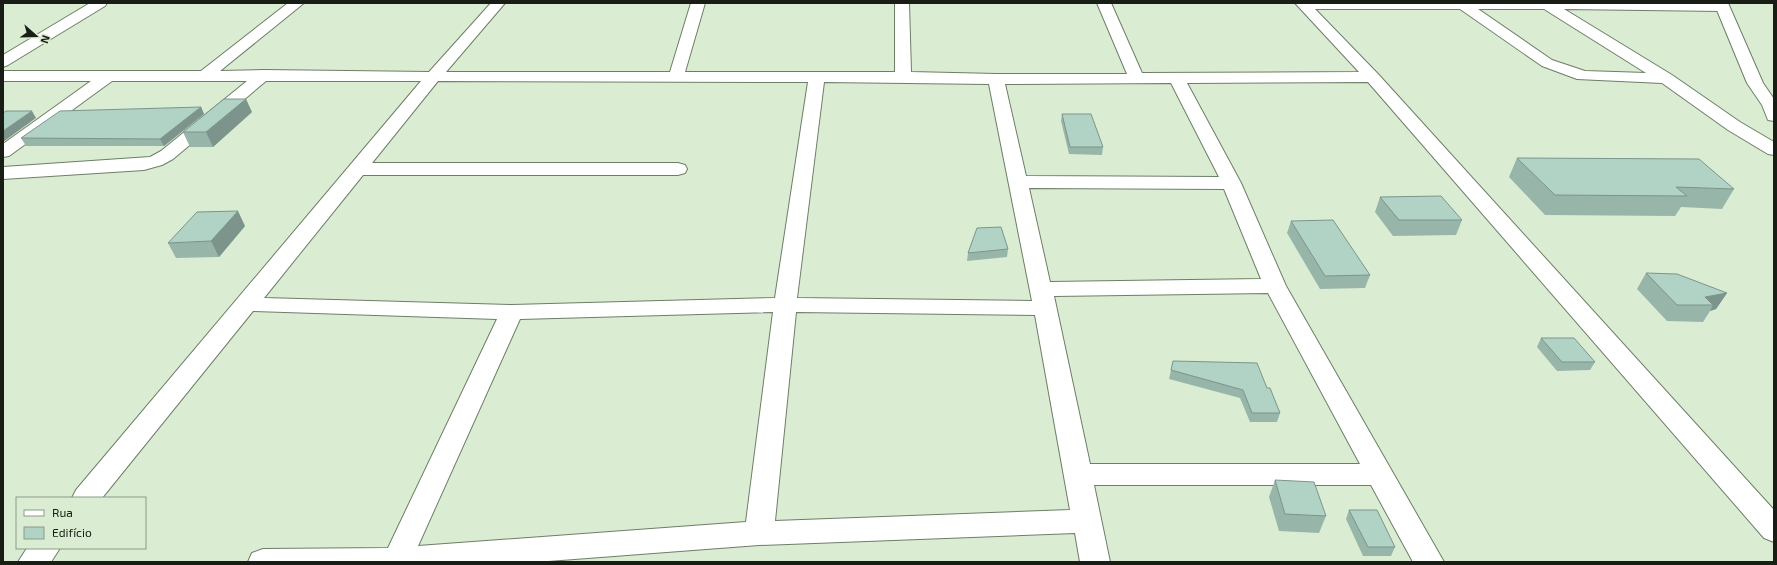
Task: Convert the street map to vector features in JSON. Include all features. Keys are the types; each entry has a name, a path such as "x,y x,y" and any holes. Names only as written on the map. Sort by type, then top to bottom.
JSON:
{"street":[{"path":"3,62 100,3"},
{"path":"206,76 297,3"},
{"path":"87,497 244,304 433,77 498,3"},
{"path":"676,77 698,3"},
{"path":"902,3 903,77"},
{"path":"1104,3 1136,78"},
{"path":"1303,4 1549,6 1639,4 1722,5 1755,83 1773,108"},
{"path":"1303,4 1372,77 1774,530"},
{"path":"1462,5 1547,63 1563,69 1583,76 1666,78"},
{"path":"1549,6 1666,78 1734,126 1774,150"},
{"path":"3,173 144,164 156,161 167,155 264,75"},
{"path":"3,76 264,75 433,77 903,77 996,79 1372,77"},
{"path":"3,152 108,76"},
{"path":"759,533 785,305 816,77"},
{"path":"1176,77 1231,183 1275,286 1429,562"},
{"path":"996,79 1043,298 1095,562"},
{"path":"357,169 678,169"},
{"path":"1018,182 1231,183"},
{"path":"244,304 512,312 1043,298 1275,286"},
{"path":"397,560 512,312"},
{"path":"1079,475 1381,474"},
{"path":"263,562 397,560 759,533 1086,521"},
{"path":"33,562 44,549"}],"building":[{"path":"224,99 246,99 206,132 183,132"},
{"path":"201,107 160,139 21,138 60,111"},
{"path":"6,111 32,111 3,131 3,113"},
{"path":"1062,114 1091,114 1103,147 1070,147"},
{"path":"1517,158 1699,159 1734,189 1676,187 1687,196 1555,195"},
{"path":"1441,196 1462,220 1399,220 1380,197"},
{"path":"238,211 211,241 168,243 197,212"},
{"path":"1333,220 1370,275 1325,276 1291,221"},
{"path":"1001,227 1008,249 968,253 977,228"},
{"path":"1646,273 1677,274 1727,293 1705,297 1713,305 1677,305"},
{"path":"1541,338 1574,338 1595,362 1562,362"},
{"path":"1173,361 1257,363 1267,388 1270,388 1280,413 1252,413 1243,390 1171,370"},
{"path":"1275,480 1314,482 1326,516 1285,514"},
{"path":"1349,510 1377,510 1395,547 1368,547"}]}
